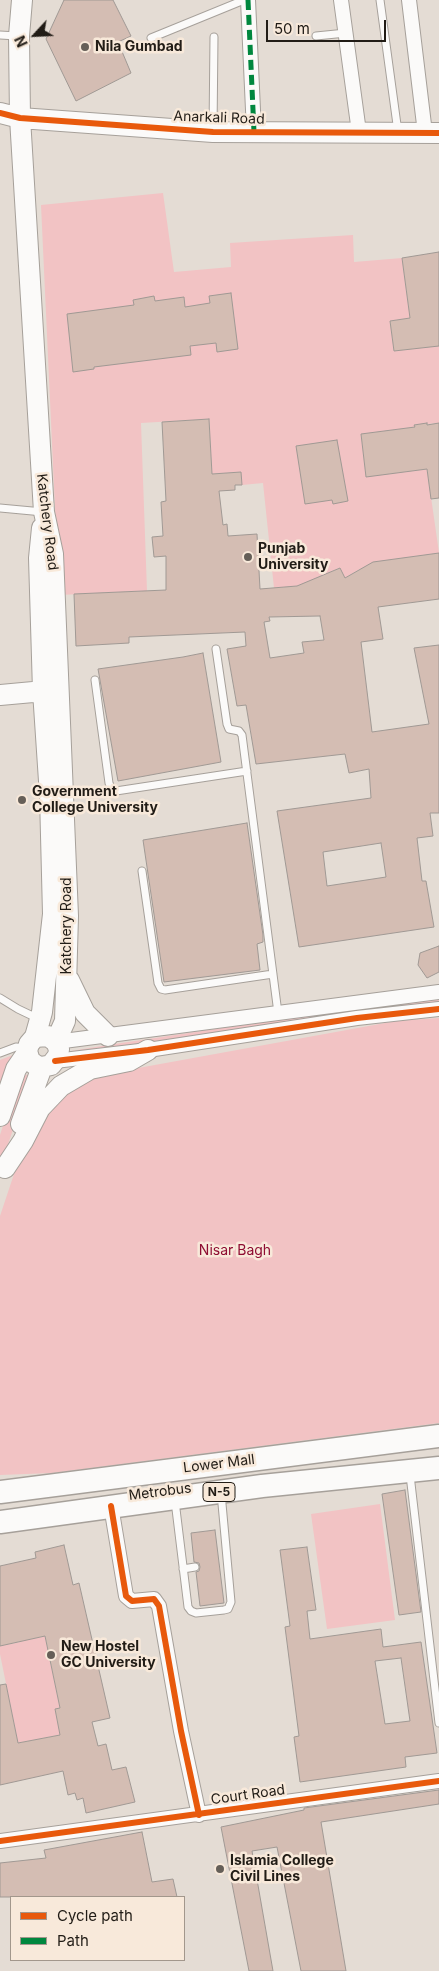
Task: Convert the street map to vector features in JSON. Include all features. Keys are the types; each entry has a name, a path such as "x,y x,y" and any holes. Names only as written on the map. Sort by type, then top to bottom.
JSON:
{"main road":[{"name":"Katchery Road","path":"3,1175 65,1021 68,916 39,558 44,512 20,118 9,36 22,0"},
{"name":"Anarkali Road","path":"0,113 20,118 212,132 432,133"},
{"path":"0,695 51,690 50,796 53,904 50,948 32,1040 34,1064 52,1053 48,1036 32,1040 16,1069 0,1116"},
{"path":"67,976 85,1013 108,1036"},
{"path":"3,1175 40,1108 61,1086 90,1069 129,1061 148,1050"},
{"name":"Lower Mall","path":"0,1492 439,1436"},
{"name":"Lower Mall","path":"0,1522 111,1501 165,1495 221,1492 439,1468"}],"street":[{"path":"248,0 254,132"},
{"path":"341,0 359,132"},
{"path":"409,0 432,133"},
{"path":"52,1053 108,1036 439,992"},
{"path":"52,1053 148,1050 357,1018 439,1009"},
{"path":"111,1501 126,1596 132,1601 154,1599 159,1606 198,1815"},
{"name":"Court Road","path":"0,1841 439,1781"}],"lane":[{"path":"151,38 244,0"},
{"path":"380,0 398,132"},
{"path":"316,36 346,33"},
{"path":"212,132 214,37"},
{"path":"0,508 44,512"},
{"path":"216,649 227,724 230,729 238,731 242,735 278,1013"},
{"path":"95,680 109,783 111,788 116,791 248,771"},
{"path":"142,871 158,983 161,989 165,990 273,974"},
{"path":"0,998 18,1009 32,1040 0,1053"},
{"path":"410,1471 439,1723"},
{"name":"Metrobus","path":"165,1495 312,1473"},
{"path":"165,1495 183,1569 188,1607 196,1613 224,1610 228,1608 231,1602 221,1492"},
{"path":"219,1564 227,1562"},
{"path":"183,1569 195,1567"}],"green space":[{"path":"163,193 174,272 231,267 230,243 353,235 354,262 402,258 410,318 390,321 394,351 439,345 439,423 415,425 415,427 361,435 366,476 427,469 439,553 364,577 360,569 345,578 339,568 305,586 274,588 263,483 242,485 240,472 212,474 209,419 141,423 147,591 59,595 41,205"},
{"path":"439,998 439,1004 69,1055 71,1051 108,1045 329,1012"},
{"name":"Nisar Bagh","path":"439,1018 439,1423 52,1473 0,1475 0,1216 15,1171 61,1089 78,1079 396,1021"},
{"path":"18,1053 0,1102 0,1060"},
{"path":"23,1074 27,1075 30,1081 0,1167 0,1135 18,1079"},
{"path":"380,1504 395,1620 327,1629 311,1514"},
{"path":"45,1636 60,1708 55,1709 60,1735 18,1743 0,1646 20,1642 20,1640 28,1637 32,1639"}],"building":[{"name":"Nila Gumbad","path":"64,0 113,0 131,36 118,42 131,73 76,101 46,39"},
{"path":"439,252 439,346 394,351 390,321 410,318 402,258"},
{"path":"231,293 238,349 217,352 216,343 190,346 191,355 94,367 94,369 73,372 67,314 134,305 133,300 154,296 155,301 184,297 185,307 210,303 209,296"},
{"path":"209,419 212,474 241,472 242,485 235,485 235,490 219,491 223,525 227,524 228,536 257,534 260,589 297,586 340,568 345,578 373,562 439,553 439,599 378,607 383,639 361,642 372,732 429,724 414,648 439,645 439,813 430,813 433,836 417,838 422,881 426,881 434,927 299,947 277,811 371,798 369,769 349,773 345,754 256,764 246,705 237,706 227,649 246,646 245,632 129,637 129,643 76,646 74,594 166,590 166,556 154,557 152,537 163,536 161,502 166,501 162,422","holes":["320,616 324,640 302,642 304,653 270,658 264,622 270,621 269,617","381,843 386,877 327,886 323,852"]},
{"path":"427,423 427,425 439,423 439,498 431,499 427,469 366,477 361,434 415,427 414,425"},
{"path":"337,440 348,501 333,504 332,500 305,504 296,446"},
{"path":"203,653 221,762 118,781 98,669"},
{"path":"247,823 263,935 263,942 257,944 260,970 164,982 143,840"},
{"path":"439,946 439,972 427,978 418,965 420,953"},
{"path":"405,1490 421,1612 399,1615 382,1494"},
{"path":"215,1530 224,1603 200,1606 196,1572 199,1571 200,1567 199,1563 194,1562 191,1533"},
{"path":"64,1545 73,1585 79,1583 110,1718 92,1722 98,1746 106,1744 112,1770 126,1767 135,1802 86,1813 83,1798 77,1800 75,1793 68,1795 63,1771 0,1785 0,1685 6,1684 18,1743 60,1735 55,1709 60,1708 45,1636 0,1646 0,1566 36,1558 35,1552"},
{"path":"307,1547 316,1610 307,1611 310,1639 381,1629 383,1647 421,1642 437,1753 405,1757 406,1767 300,1782 294,1737 299,1736 285,1627 290,1626 280,1550","holes":["401,1658 410,1721 385,1724 375,1661"]},
{"path":"439,1790 439,1804 321,1822 346,1971 301,1971 277,1847 252,1851 273,1971 249,1971 221,1827 304,1810 304,1808"},
{"path":"142,1832 152,1882 173,1879 177,1896 0,1897 0,1863 46,1858 44,1850"}],"marked path":[{"path":"248,0 254,132"}],"cycle path":[{"path":"0,113 20,118 213,132 439,133"},
{"path":"55,1061 148,1050 357,1018 439,1009"},
{"path":"111,1506 126,1596 132,1601 154,1599 159,1606 181,1731 199,1815"},
{"path":"0,1841 439,1781"}],"place":[{"name":"Nila Gumbad","path":"85,47"},
{"name":"Punjab University","path":"248,557"},
{"name":"Government College University","path":"22,800"},
{"name":"New Hostel GC University","path":"51,1655"},
{"name":"Islamia College Civil Lines","path":"220,1869"}]}
